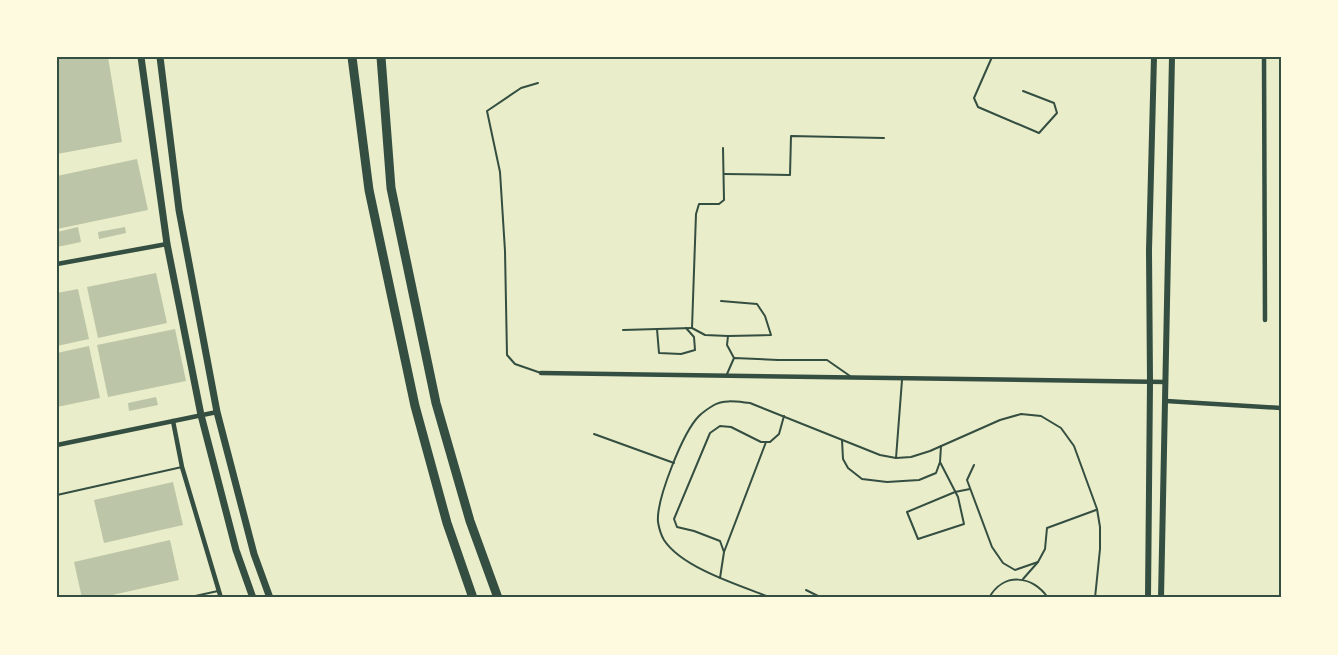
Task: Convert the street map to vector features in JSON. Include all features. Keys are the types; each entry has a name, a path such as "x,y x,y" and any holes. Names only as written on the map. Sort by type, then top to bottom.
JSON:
{"highway":[{"path":"352,57 369,190 415,406 447,523 473,598"},
{"path":"381,57 391,188 436,403 470,521 498,598"}],"main road":[{"path":"141,57 167,244 201,415 236,550 253,598"},
{"path":"160,57 179,210 217,412 254,554 270,598"}],"street":[{"path":"1148,598 1149,250 1154,57"},
{"path":"1161,598 1172,57"},
{"path":"1264,57 1265,320"},
{"path":"57,264 167,244"},
{"path":"541,373 1166,382"},
{"path":"1166,401 1281,408"},
{"path":"57,445 217,412"},
{"path":"173,421 182,467 221,598"}],"lane":[{"path":"992,57 974,98 978,107 1039,133 1057,113 1054,103 1023,92"},
{"path":"538,83 521,88 487,111 500,172 505,251 507,355 515,364 541,373"},
{"path":"723,174 790,175 791,136 884,138"},
{"path":"692,328 696,214 699,204 719,204 724,200 723,148"},
{"path":"623,330 692,328 705,335 771,334 765,315 758,304 721,300"},
{"path":"657,329 659,353 681,354 695,350 694,337 686,328"},
{"path":"728,336 727,345 734,358"},
{"path":"726,376 734,358"},
{"path":"734,358 827,360 852,378"},
{"path":"896,458 903,378"},
{"path":"772,598 720,578 690,563 661,535 658,521 662,494 679,450 698,418 716,403 734,401 750,403 880,455 896,458 911,457 1000,420 1021,414 1041,416 1061,428 1074,446 1098,509 1100,549 1095,598"},
{"path":"724,552 720,541 677,527 674,519 710,433 720,426 731,427 761,442 770,442 779,434 784,416"},
{"path":"594,434 674,463"},
{"path":"842,439 843,459 848,468 862,479 887,482 919,480 936,473 940,462 941,446"},
{"path":"720,578 724,552 766,442"},
{"path":"940,462 955,492 958,497 964,524 918,539 907,512 955,492 970,489"},
{"path":"974,465 967,480 992,547 1003,563 1015,570 1038,562"},
{"path":"57,495 182,467"},
{"path":"1023,579 1038,562 1045,549 1047,528 1098,509"},
{"path":"989,598 1000,585 1011,580 1023,579 1034,583 1043,590 1048,598"},
{"path":"806,590 822,598"},
{"path":"186,598 218,591"}],"building":[{"path":"57,57 108,57 122,142 57,154"},
{"path":"137,159 148,210 57,229 57,176"},
{"path":"78,227 81,242 57,247 57,232"},
{"path":"125,227 126,233 99,239 98,232"},
{"path":"156,273 167,323 98,338 87,287"},
{"path":"78,289 89,339 57,346 57,293"},
{"path":"175,329 186,381 108,397 97,345"},
{"path":"89,346 100,398 57,407 57,353"},
{"path":"156,397 158,405 129,411 128,403"},
{"path":"173,482 183,525 104,543 94,500"},
{"path":"170,540 179,580 99,598 82,598 74,562"}]}
